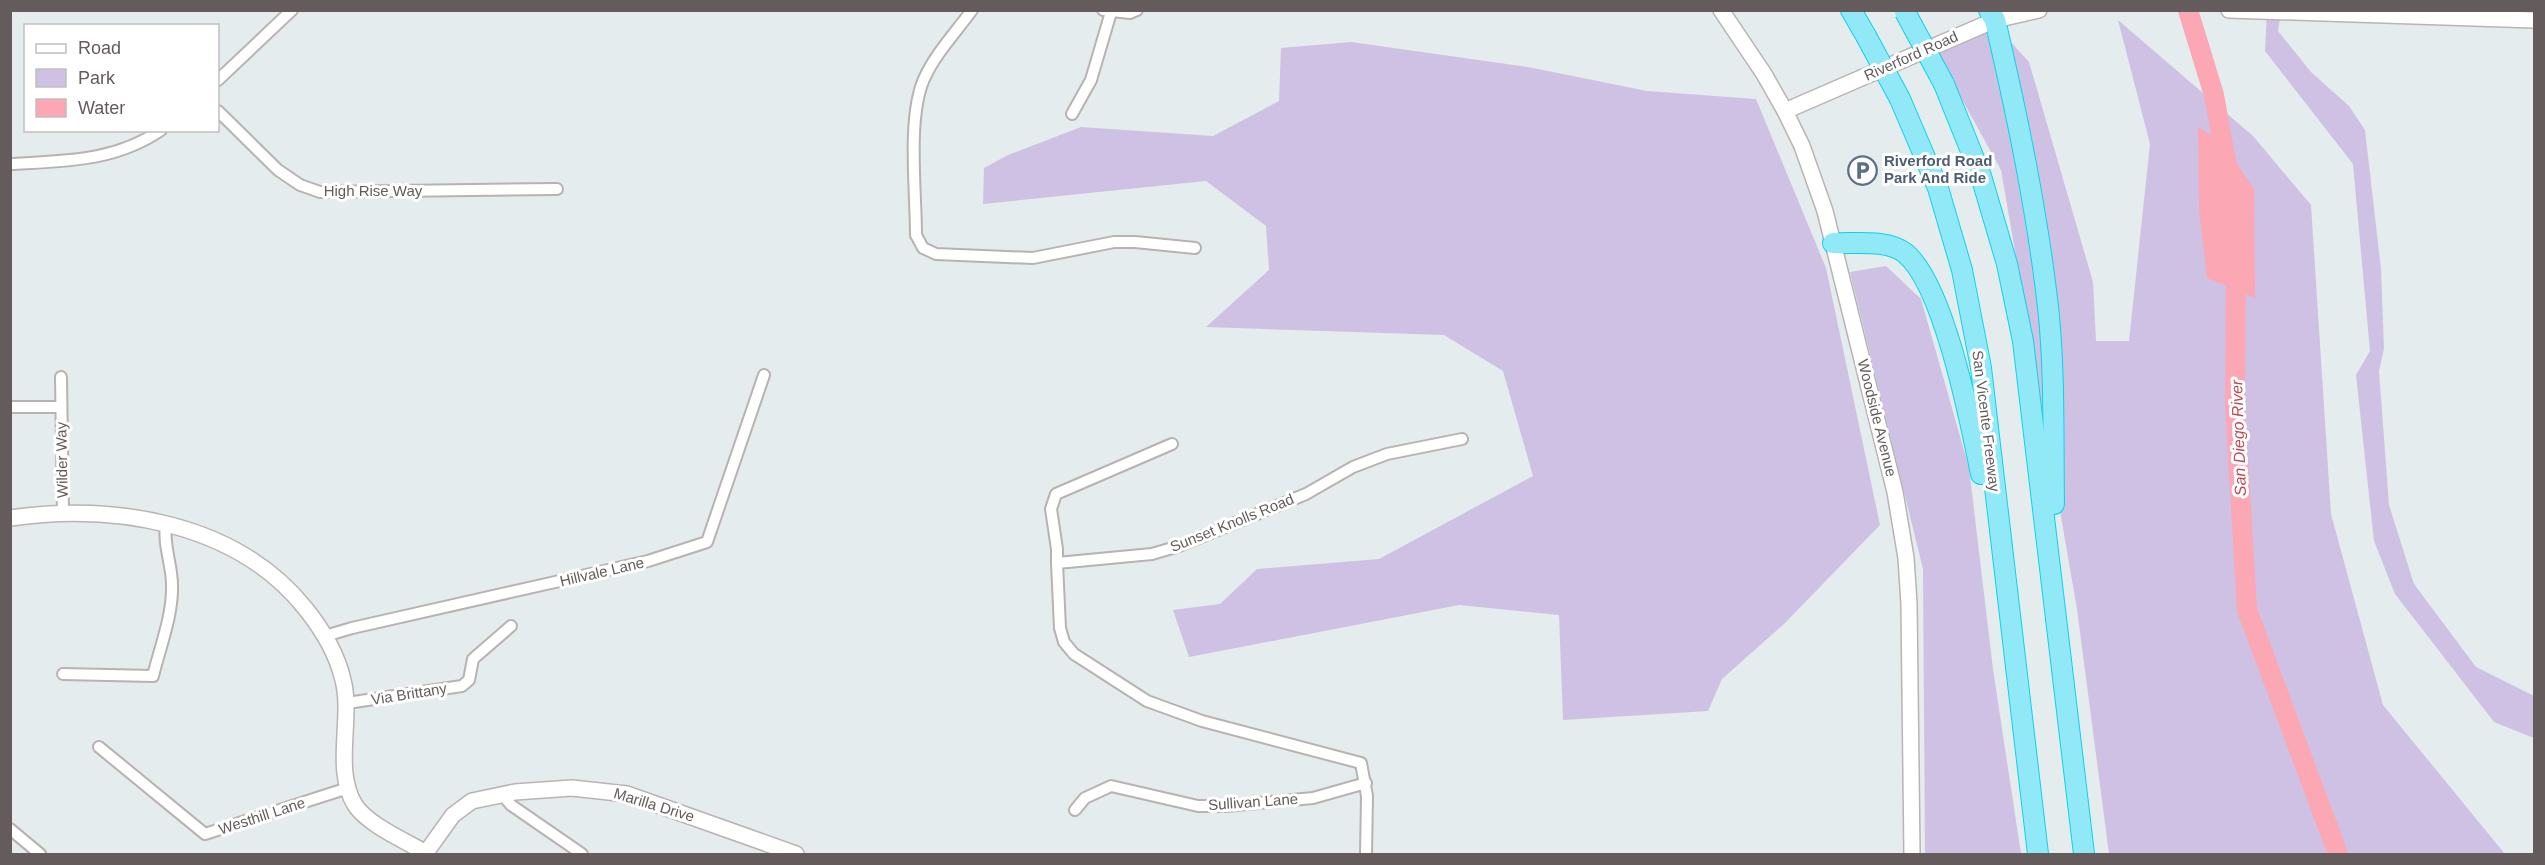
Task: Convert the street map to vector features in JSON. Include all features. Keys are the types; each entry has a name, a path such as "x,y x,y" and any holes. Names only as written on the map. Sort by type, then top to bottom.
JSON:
{"highway":[{"name":"San Vicente Freeway","path":"1851,10 1900,99 1938,188 1962,270 1981,368 2038,855"},
{"path":"1905,11 1944,84 1981,176 2009,275 2023,341 2084,855"},
{"path":"1992,15 2018,119 2037,224 2048,309 2056,611"},
{"path":"1833,243 1886,245 1904,252 1916,264 1929,288 1950,343 1967,402 1983,480 2019,695"}],"main road":[{"name":"Woodside Avenue","path":"1721,10 1764,74 1785,111 1802,146 1826,211 1895,492 1906,558 1909,604 1912,855"},
{"name":"Riverford Road","path":"1785,111 1992,15 2039,10"},
{"path":"2229,10 2535,20"},
{"path":"10,518 63,514 117,514 166,525 208,538 261,566 291,592 325,636 339,668 347,703 345,765 348,789 355,804 369,820 425,854"},
{"name":"Marilla Drive","path":"425,854 446,823 464,805 502,794 572,788 627,794 796,855"}],"street":[{"path":"219,79 292,10"},
{"path":"972,10 930,68 917,100 915,120 916,235 923,248 936,254 1033,258 1114,242 1195,248"},
{"path":"1072,114 1091,80 1107,11 1130,14 1137,10"},
{"name":"High Rise Way","path":"219,112 278,170 300,185 320,192 558,189"},
{"path":"10,164 87,160 102,157 129,148 157,132"},
{"name":"Hillvale Lane","path":"325,636 345,629 648,561 707,542 764,375"},
{"name":"Wilder Way","path":"61,377 63,514"},
{"name":"Wilder Way","path":"10,406 61,406"},
{"name":"Sunset Knolls Road","path":"1057,563 1152,554 1179,546 1306,494 1353,467 1387,454 1462,439"},
{"path":"1172,444 1056,494 1051,508 1057,549 1060,628 1064,642 1074,654 1148,701 1202,720 1361,763 1366,783 1366,855"},
{"path":"63,674 153,676 172,593 164,535 166,525"},
{"name":"Via Brittany","path":"347,703 462,686 469,680 473,659 511,626"},
{"name":"Westhill Lane","path":"99,747 205,834 348,789"},
{"name":"Sullivan Lane","path":"1075,810 1084,798 1111,786 1198,806 1226,806 1313,798 1366,783"},
{"path":"502,794 511,805 582,855"},
{"path":"10,829 40,855"}],"green space":[{"path":"2267,11 2281,11 2278,31 2311,72 2349,106 2365,130 2381,269 2384,349 2379,371 2389,505 2414,584 2476,667 2534,696 2534,738 2494,722 2395,594 2374,541 2356,375 2370,351 2353,164 2265,51"},
{"path":"2118,20 2253,136 2311,205 2331,514 2383,705 2505,854 2109,854 2077,609 2001,170 1937,54 1997,27 2029,62 2093,282 2096,341 2129,341 2150,144"},
{"path":"1351,42 1528,67 1647,91 1756,99 1826,268 1880,525 1784,624 1722,679 1708,711 1563,720 1559,615 1459,605 1189,657 1173,610 1220,604 1257,569 1379,559 1533,476 1503,371 1444,335 1206,327 1269,270 1266,226 1206,181 983,204 984,168 1008,155 1081,127 1213,136 1279,101 1281,48"},
{"path":"1886,266 1921,299 1969,468 1993,669 2021,854 1925,854 1923,569 1850,272"}],"water":[{"path":"2198,127 2223,143 2254,189 2255,298 2207,278 2199,209"}],"waterway":[{"name":"San Diego River","path":"2188,10 2214,95 2227,167"},
{"name":"San Diego River","path":"2236,265 2235,404 2247,610 2338,854"}],"place":[{"name":"Riverford Road Park And Ride","path":"1863,170"}]}
